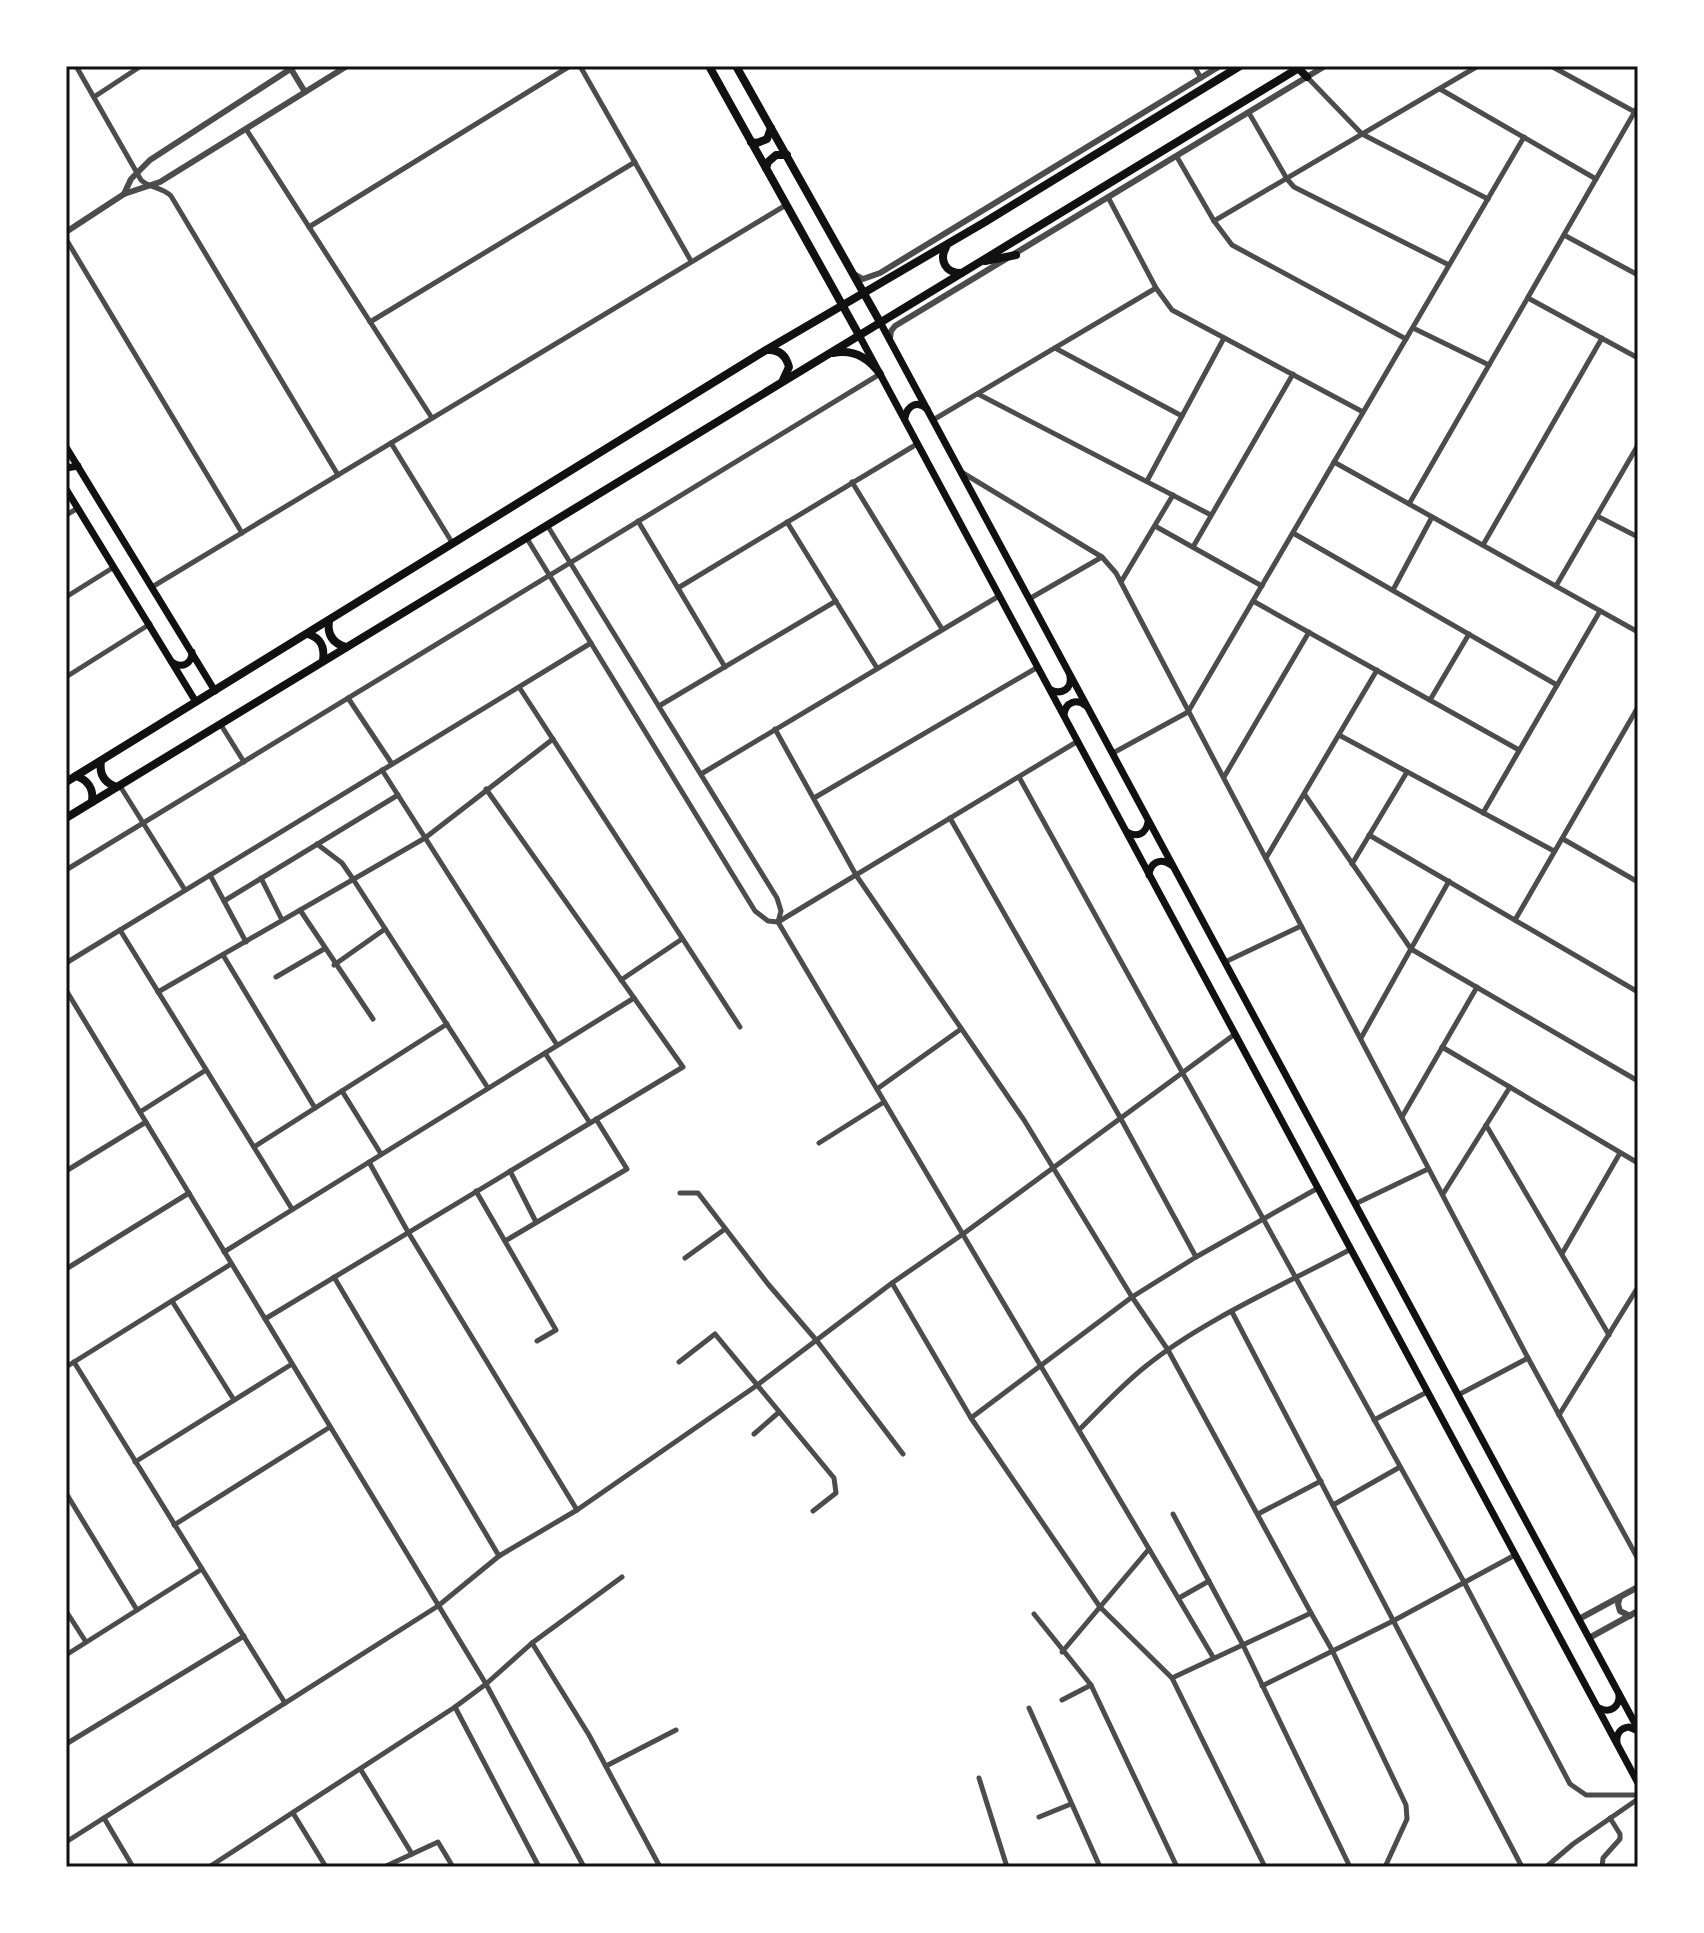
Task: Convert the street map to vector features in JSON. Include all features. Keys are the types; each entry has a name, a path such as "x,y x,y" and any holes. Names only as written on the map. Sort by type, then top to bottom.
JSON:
{"main road":[{"path":"709,66 843,305 1638,1783"},
{"path":"66,782 766,350 949,244 1240,66"},
{"path":"739,67 864,292 1638,1730"},
{"path":"66,818 1300,67 1307,77"},
{"path":"751,142 767,139 771,128"},
{"path":"766,168 771,158 787,155"},
{"path":"979,213 985,222"},
{"path":"949,244 942,255 944,264 954,273 963,272"},
{"path":"974,266 1016,255"},
{"path":"766,350 781,353 787,361 788,372 782,381"},
{"path":"824,355 839,351 855,353 868,359 880,374"},
{"path":"906,423 906,412 913,405 924,406 928,411"},
{"path":"66,447 215,691"},
{"path":"66,468 78,466"},
{"path":"66,489 196,702"},
{"path":"329,621 330,636 346,647"},
{"path":"308,634 322,644 323,661"},
{"path":"172,662 186,664 192,652"},
{"path":"1049,689 1065,690 1071,681 1070,674"},
{"path":"1067,721 1065,711 1072,702 1079,701 1088,707"},
{"path":"101,761 100,771 105,780 118,786"},
{"path":"76,776 88,783 92,802"},
{"path":"1127,832 1137,835 1144,832 1148,825 1147,818"},
{"path":"1149,876 1151,866 1157,862 1164,861 1172,866"},
{"path":"1595,1703 1603,1710 1614,1708 1618,1703 1618,1692"},
{"path":"1618,1746 1617,1735 1622,1729 1629,1727 1638,1730"}],"street":[{"path":"76,66 136,173 144,183 162,189 171,196 338,475"},
{"path":"94,97 141,66"},
{"path":"66,232 124,194 152,186 347,66"},
{"path":"309,227 570,66"},
{"path":"580,66 691,261"},
{"path":"1194,66 1201,78"},
{"path":"852,271 860,278 875,276 1220,66"},
{"path":"891,343 890,334 895,326 1325,66"},
{"path":"1214,221 1478,66"},
{"path":"1409,504 1636,109 1551,66"},
{"path":"124,194 136,173 150,160 293,67 305,92"},
{"path":"1307,77 1362,134 1488,199"},
{"path":"1440,89 1596,179"},
{"path":"1249,113 1287,178 1299,190 1449,265"},
{"path":"246,129 432,418"},
{"path":"1113,753 1188,712 1524,137"},
{"path":"1177,157 1214,221 1226,239 1239,250 1406,339"},
{"path":"370,322 635,162"},
{"path":"1109,199 1156,288 1176,313 1363,412"},
{"path":"152,587 787,204"},
{"path":"1564,235 1638,275"},
{"path":"66,239 242,533"},
{"path":"933,420 1156,288"},
{"path":"1528,298 1638,358"},
{"path":"1413,328 1489,365"},
{"path":"1147,481 1224,338"},
{"path":"1483,545 1602,338"},
{"path":"1055,348 1182,416"},
{"path":"66,870 880,374"},
{"path":"1193,547 1293,374"},
{"path":"978,394 1211,515"},
{"path":"391,443 453,544"},
{"path":"678,588 917,444"},
{"path":"1556,586 1637,447"},
{"path":"1334,462 1638,632"},
{"path":"961,472 1102,557 1121,582 1528,1358 1638,1559"},
{"path":"852,482 942,629"},
{"path":"1121,582 1173,495"},
{"path":"66,515 78,508"},
{"path":"1597,516 1638,537"},
{"path":"1393,590 1432,517"},
{"path":"638,521 725,667"},
{"path":"787,522 877,668"},
{"path":"547,524 777,898 781,911 778,922 1213,1657"},
{"path":"1155,526 1262,586"},
{"path":"1293,533 1557,685"},
{"path":"525,537 755,911 768,921 778,922 1078,741"},
{"path":"1029,599 1102,557"},
{"path":"66,597 114,567"},
{"path":"701,774 999,596"},
{"path":"659,706 836,601"},
{"path":"1253,601 1519,750"},
{"path":"1483,813 1600,611"},
{"path":"66,677 150,624"},
{"path":"1223,778 1309,632"},
{"path":"1430,700 1469,634"},
{"path":"66,963 591,643"},
{"path":"814,798 1038,667"},
{"path":"1266,859 1377,670"},
{"path":"519,687 740,1027"},
{"path":"348,698 392,764"},
{"path":"1515,920 1638,707"},
{"path":"220,724 244,762"},
{"path":"775,729 856,875 1024,1120 1168,1350 1332,1650 1407,1809 1405,1823 1385,1867"},
{"path":"1339,735 1554,851"},
{"path":"158,992 425,838 553,739"},
{"path":"382,770 557,1045"},
{"path":"1352,864 1407,772"},
{"path":"1019,777 1464,1582 1573,1788 1586,1795 1638,1797"},
{"path":"118,786 185,890"},
{"path":"265,1319 683,1067 486,789"},
{"path":"224,901 398,795"},
{"path":"1305,795 1411,949 1638,1081"},
{"path":"950,818 1196,1257"},
{"path":"1369,835 1638,992"},
{"path":"1563,839 1638,882"},
{"path":"317,844 342,863 488,1088"},
{"path":"210,875 246,942"},
{"path":"260,878 282,920"},
{"path":"1360,1039 1449,881"},
{"path":"300,910 373,1019"},
{"path":"1225,962 1301,926"},
{"path":"334,965 385,929"},
{"path":"120,930 292,1209"},
{"path":"621,980 682,939"},
{"path":"276,977 324,949"},
{"path":"223,954 315,1108"},
{"path":"1402,1118 1477,987"},
{"path":"66,990 486,1684 584,1867"},
{"path":"224,1252 634,998"},
{"path":"254,1147 447,1024"},
{"path":"877,1089 961,1029"},
{"path":"66,1842 438,1606 499,1556 577,1510 756,1386 892,1283 1235,1034"},
{"path":"1442,1047 1638,1163"},
{"path":"545,1053 590,1123"},
{"path":"140,1112 206,1070"},
{"path":"1442,1195 1510,1087"},
{"path":"342,1091 381,1154"},
{"path":"819,1143 884,1102"},
{"path":"505,1241 627,1169 596,1119"},
{"path":"67,1169 146,1122"},
{"path":"1486,1125 1609,1335"},
{"path":"1562,1253 1620,1153"},
{"path":"369,1162 408,1232 577,1510"},
{"path":"1355,1204 1428,1169"},
{"path":"510,1171 536,1222"},
{"path":"971,1418 1132,1297 1318,1188"},
{"path":"476,1191 556,1330 537,1341"},
{"path":"66,1269 189,1193"},
{"path":"680,1193 698,1193 903,1454"},
{"path":"685,1258 725,1229"},
{"path":"1079,1430 1146,1366 1168,1350 1351,1249"},
{"path":"66,1367 231,1264"},
{"path":"334,1277 499,1556"},
{"path":"892,1283 971,1418 1100,1607 1172,1678 1265,1867"},
{"path":"1559,1415 1638,1287"},
{"path":"172,1301 234,1400"},
{"path":"1232,1312 1522,1867"},
{"path":"679,1362 715,1334 834,1478 836,1493 813,1511"},
{"path":"1458,1395 1528,1358"},
{"path":"74,1362 285,1703"},
{"path":"135,1462 292,1364"},
{"path":"1374,1420 1427,1392"},
{"path":"754,1434 778,1413"},
{"path":"174,1525 330,1427"},
{"path":"1333,1505 1400,1467"},
{"path":"1258,1514 1321,1481"},
{"path":"66,1493 137,1610"},
{"path":"1173,1514 1242,1643 1350,1867"},
{"path":"1062,1652 1149,1549"},
{"path":"1262,1686 1393,1621 1515,1555"},
{"path":"66,1655 202,1569"},
{"path":"210,1867 455,1707 532,1643 622,1577"},
{"path":"1179,1598 1209,1581"},
{"path":"1579,1619 1638,1587"},
{"path":"1620,1597 1620,1611 1630,1616"},
{"path":"66,1611 86,1642"},
{"path":"1589,1638 1638,1611"},
{"path":"1172,1678 1311,1613"},
{"path":"1034,1614 1091,1685 1177,1867"},
{"path":"66,1744 244,1636"},
{"path":"532,1643 606,1766 660,1867"},
{"path":"1062,1700 1091,1685"},
{"path":"455,1707 539,1867"},
{"path":"1029,1708 1100,1867"},
{"path":"606,1766 676,1730"},
{"path":"360,1769 412,1854"},
{"path":"979,1778 1007,1867"},
{"path":"1546,1867 1638,1797"},
{"path":"1039,1817 1071,1804"},
{"path":"293,1813 326,1867"},
{"path":"104,1818 133,1867"},
{"path":"1602,1867 1603,1858 1620,1839 1610,1818"},
{"path":"384,1867 438,1842 453,1867"}]}
